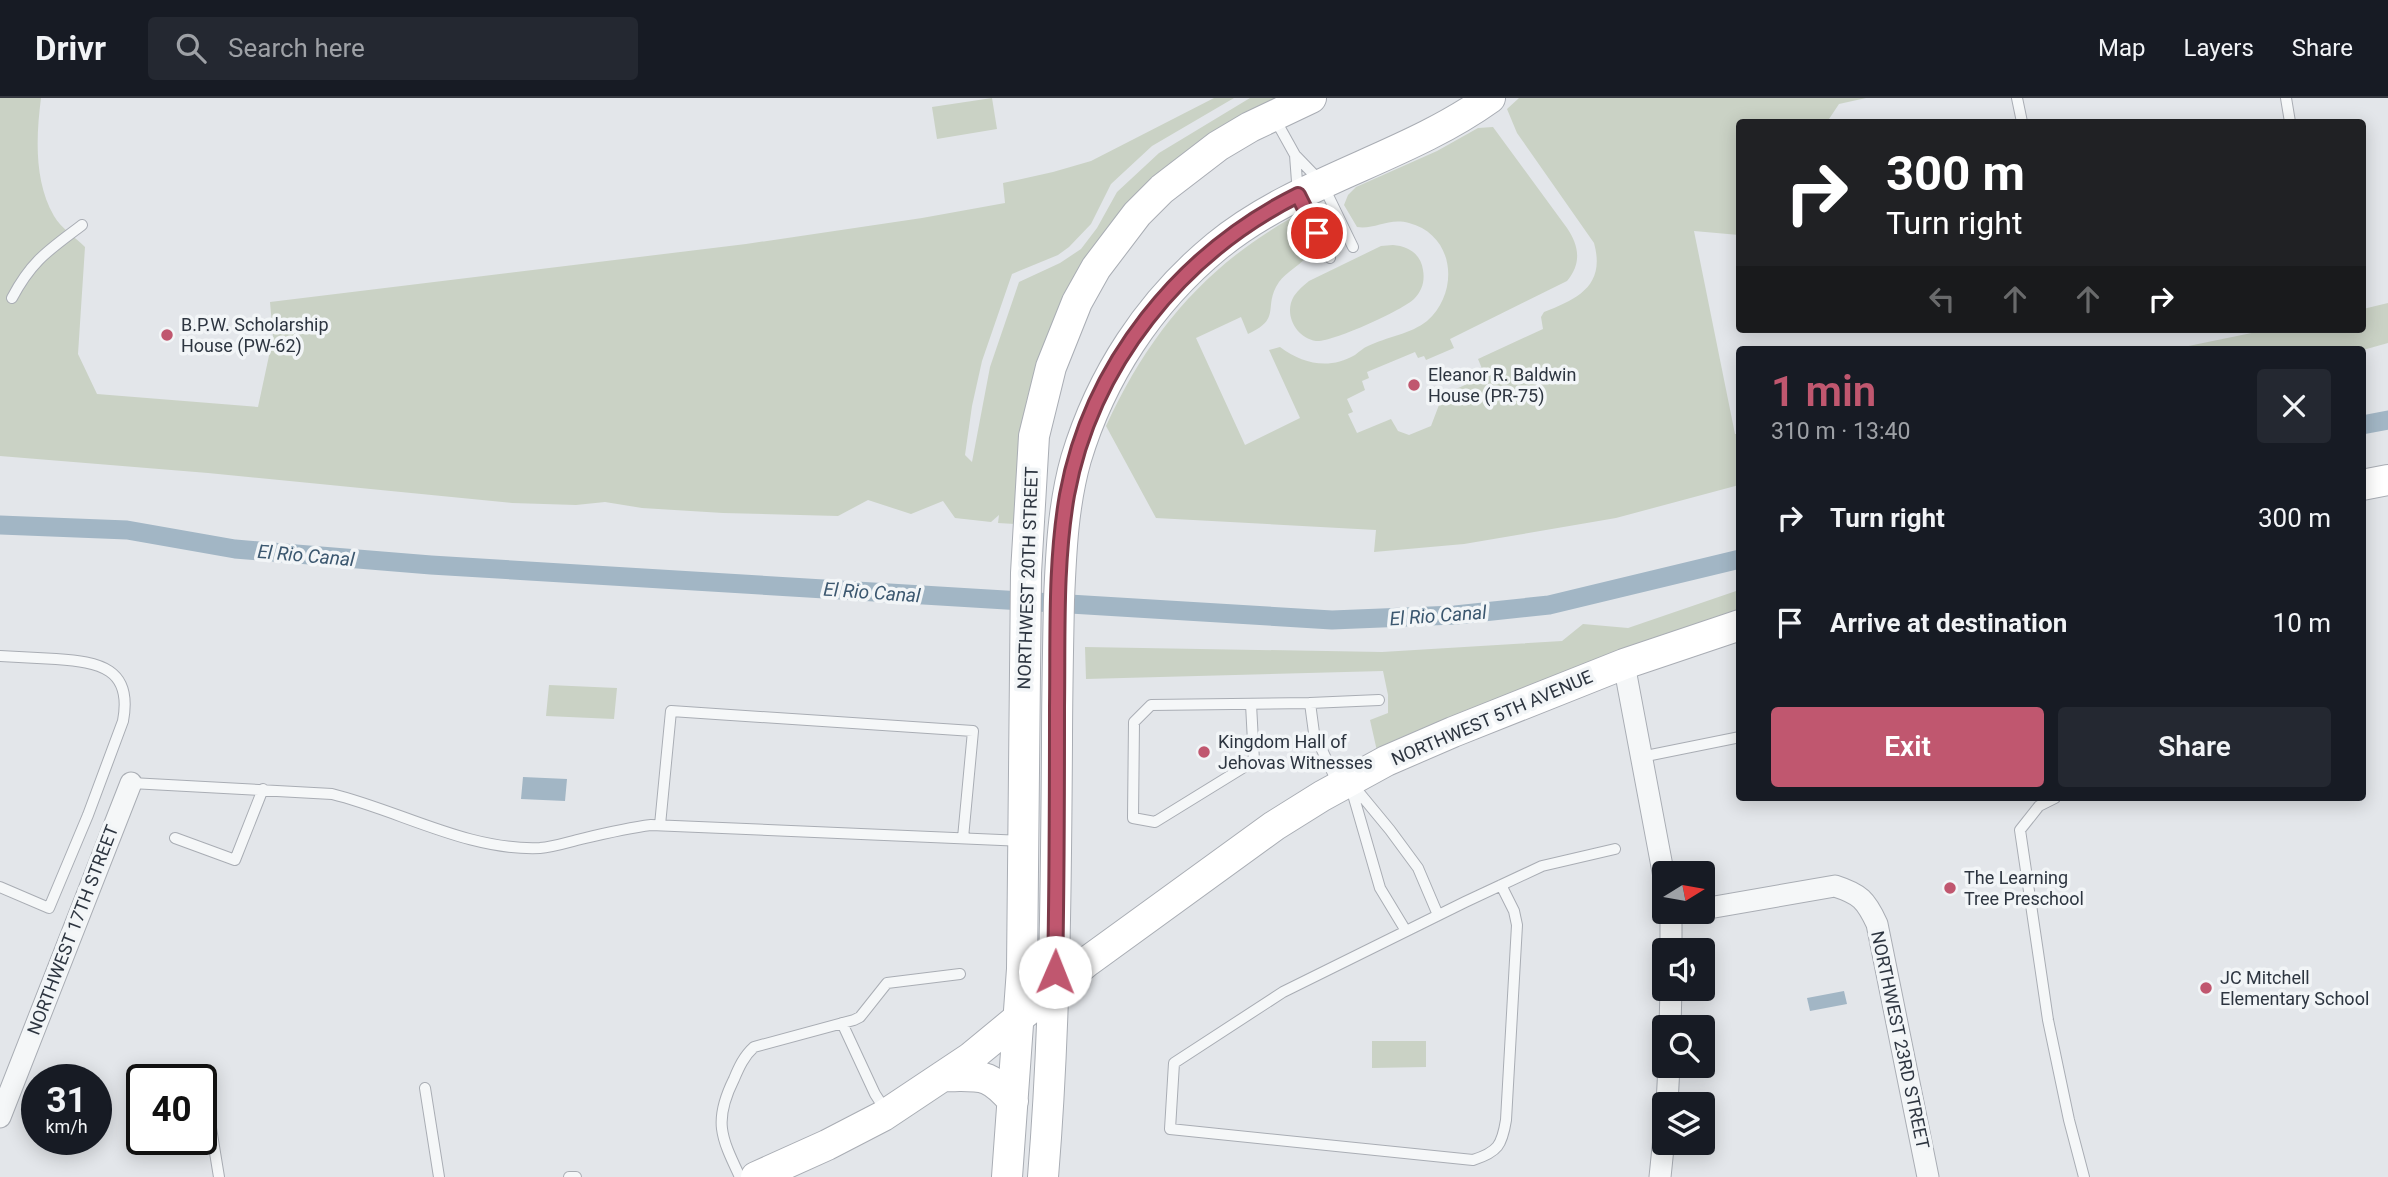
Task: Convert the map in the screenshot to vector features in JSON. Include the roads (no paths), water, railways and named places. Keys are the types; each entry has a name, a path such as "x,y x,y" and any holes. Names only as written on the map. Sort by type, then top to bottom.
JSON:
{"street":[{"name":"NORTHWEST 20TH STREET","path":"1007,1177 1022,969 1026,573 1034,436 1051,367 1077,302 1096,268 1137,214 1162,189 1218,146 1250,127 1311,98"},
{"name":"NORTHWEST 20TH STREET","path":"1043,1177 1055,987 1060,580 1067,496 1075,462 1095,407 1116,364 1159,303 1188,272 1243,226 1310,189 1435,131 1490,98"},
{"path":"2366,484 2388,480"},
{"name":"NORTHWEST 5TH AVENUE","path":"756,1177 827,1145 887,1113 970,1058 1055,987 1274,826 1345,784 1386,761 1453,732 1624,664 1736,626"},
{"path":"1624,664 1661,861"},
{"path":"1023,690 1057,690"},
{"name":"NORTHWEST 17TH STREET","path":"0,1117 131,783"},
{"name":"NORTHWEST 23RD STREET","path":"1715,907 1835,886 1854,892 1868,904 1877,924 1928,1177"},
{"path":"943,1076 992,1079 1013,1101"},
{"path":"1660,1177 1662,1155"}],"lane":[{"path":"2017,98 2021,119"},
{"path":"2286,98 2290,119"},
{"path":"1273,116 1310,189 1330,258"},
{"path":"1295,155 1310,189 1353,247"},
{"path":"12,298 23,276 35,261 82,225"},
{"path":"0,656 82,661 107,668 118,678 126,705 123,721 88,815 48,908 0,887"},
{"path":"1251,704 1254,761 1155,822 1133,818 1134,723 1151,705 1379,700"},
{"path":"1310,703 1314,733 1345,784 1380,888 1406,931"},
{"path":"660,825 671,711 974,731 963,838"},
{"path":"1641,758 1736,738"},
{"path":"131,783 332,794 364,802 481,842 519,848 543,848 624,828 660,825 1023,841"},
{"path":"1345,784 1390,830 1418,868 1438,915"},
{"path":"175,838 236,860 263,789"},
{"path":"2049,801 2039,806 2020,830 2048,1020 2084,1177"},
{"path":"1501,885 1514,911 1517,925 1504,1136 1499,1146 1489,1155 1473,1160 1170,1129 1174,1063 1283,992 1438,915 1501,885 1542,866 1615,849"},
{"path":"740,1177 724,1144 722,1108 745,1056 754,1046 860,1017 887,983 960,974"},
{"path":"842,1023 875,1094 887,1113"},
{"path":"425,1088 439,1177"},
{"path":"215,1155 219,1177"},
{"path":"569,1177 576,1177"}],"water":[{"path":"523,777 567,779 565,801 521,799"},
{"path":"1844,991 1847,1004 1810,1011 1807,998"}],"waterway":[{"name":"El Rio Canal","path":"2366,424 2388,420"},
{"name":"El Rio Canal","path":"0,525 127,530 235,549 431,565 1332,620 1455,615 1549,605 1736,560"}],"place":[{"name":"B.P.W. Scholarship House (PW-62)","path":"167,335"},
{"name":"Eleanor R. Baldwin House (PR-75)","path":"1414,385"},
{"name":"Kingdom Hall of Jehovas Witnesses","path":"1204,752"},
{"name":"The Learning Tree Preschool","path":"1950,888"},
{"name":"JC Mitchell Elementary School","path":"2206,988"}]}
